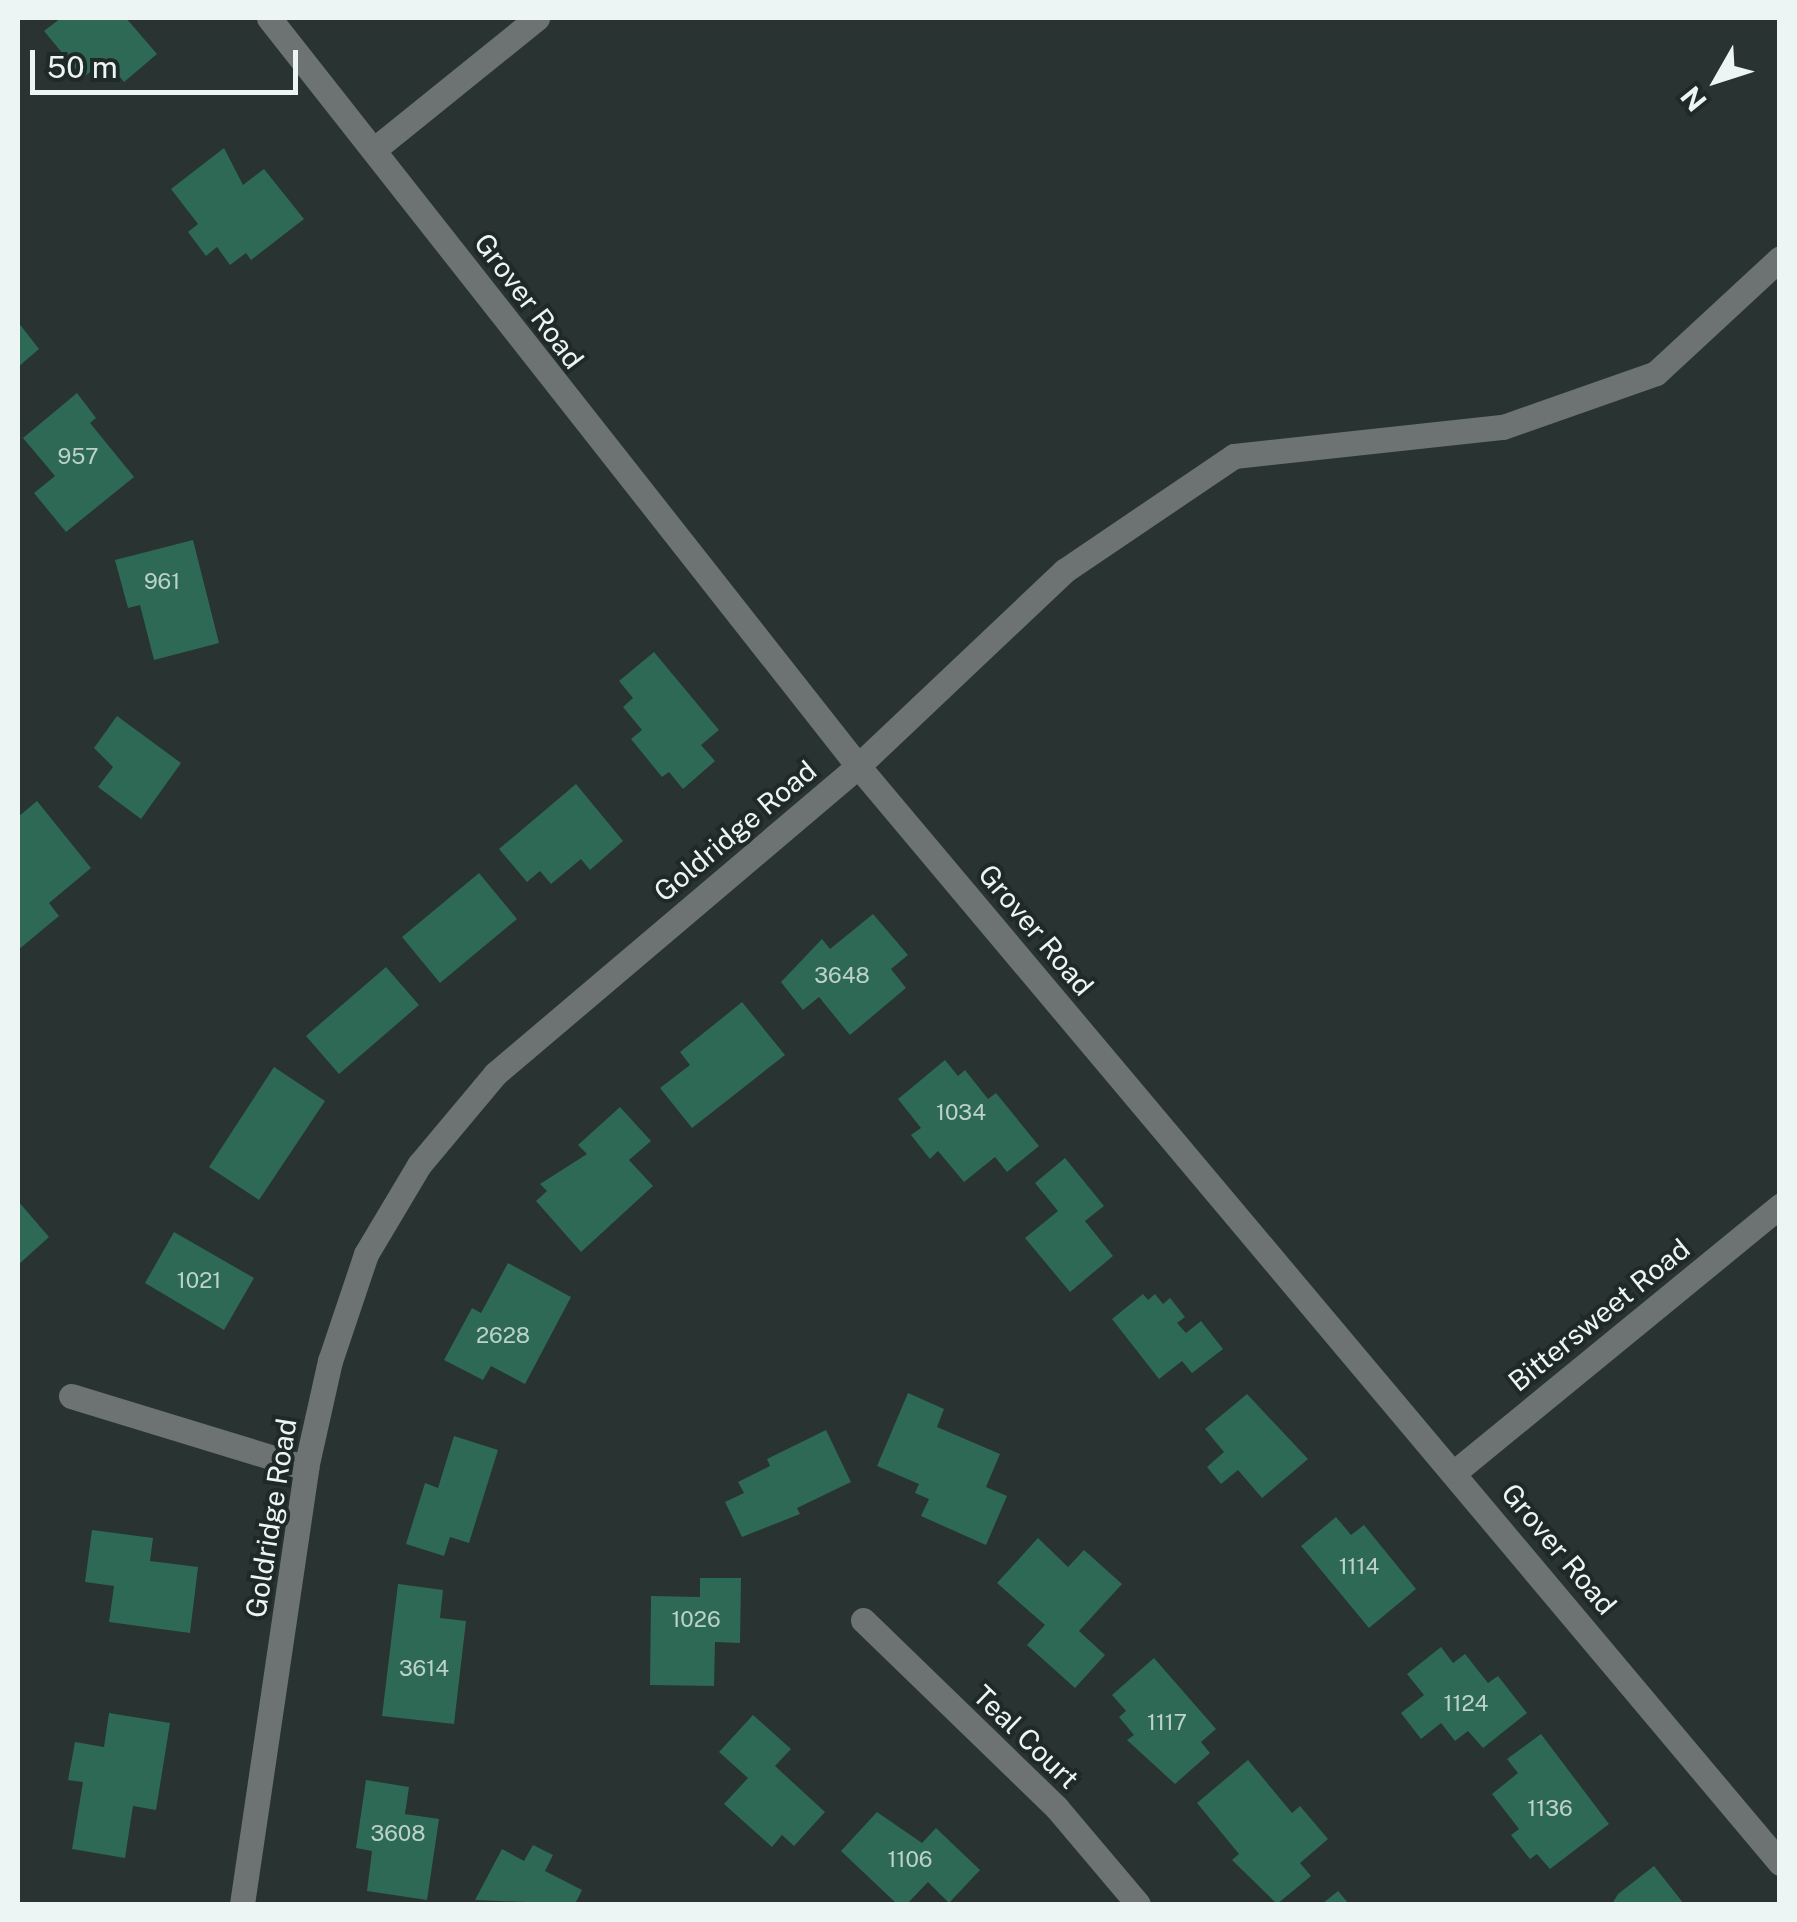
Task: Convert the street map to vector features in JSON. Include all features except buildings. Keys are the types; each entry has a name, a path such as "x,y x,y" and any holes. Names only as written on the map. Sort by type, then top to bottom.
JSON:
{"street":[{"name":"Grover Road","path":"269,18 376,148 607,454 858,766 1456,1471 1780,1863"},
{"path":"376,148 537,18"},
{"name":"Goldridge Road","path":"242,1904 306,1468 330,1361 366,1254 419,1166 495,1074 858,766 1064,570 1234,456 1503,427 1656,373 1780,258"},
{"name":"Bittersweet Road","path":"1456,1471 1780,1206"},
{"path":"71,1396 306,1468"},
{"name":"Teal Court","path":"863,1620 1056,1806 1138,1904"}]}
